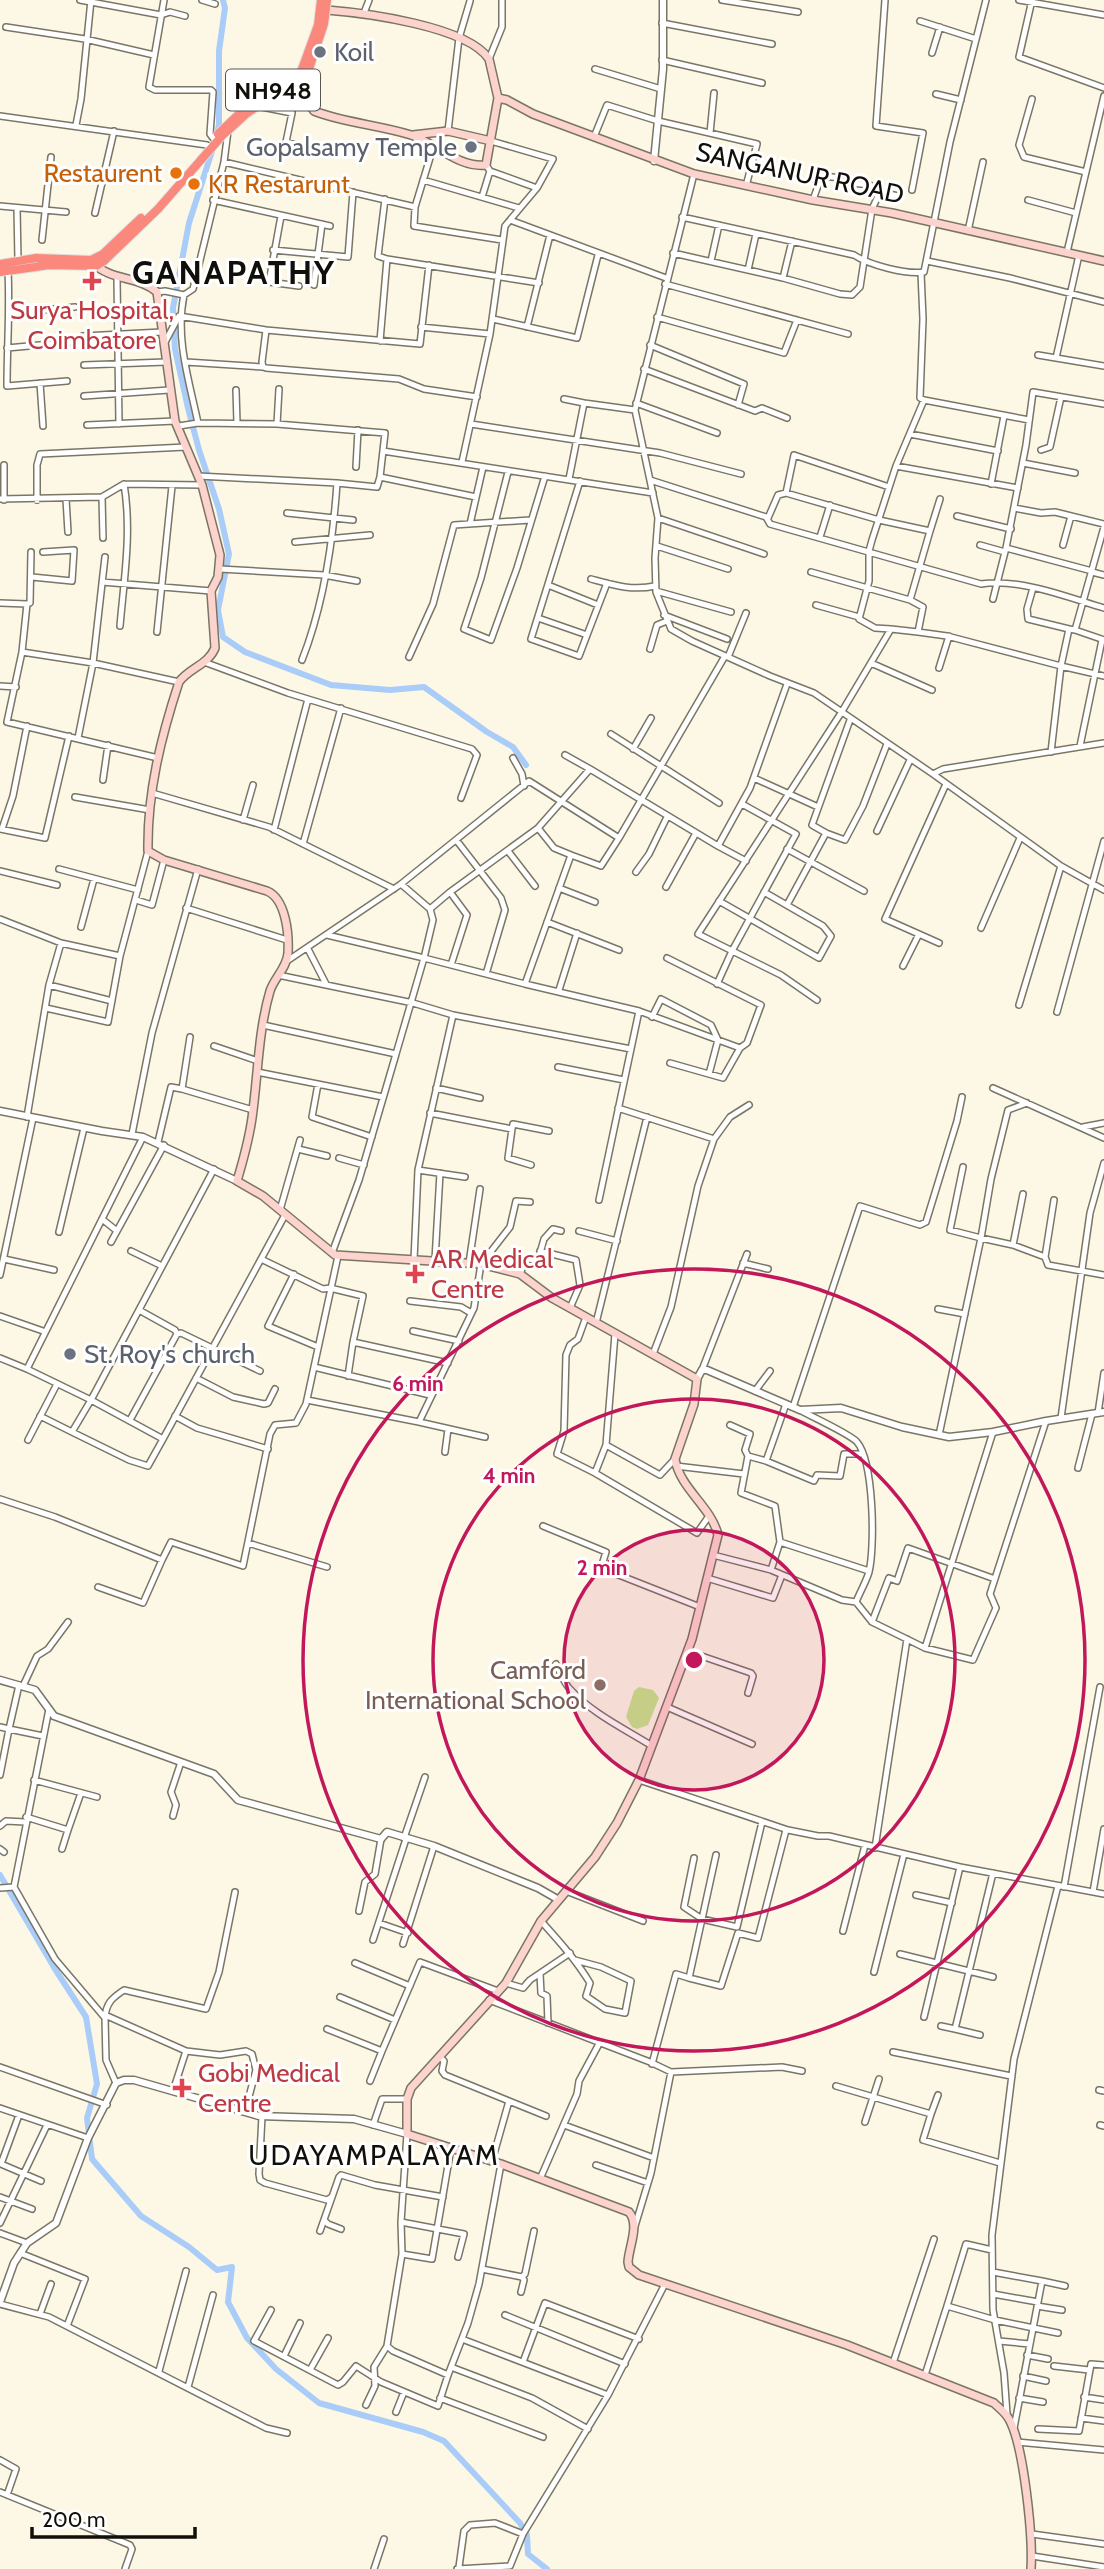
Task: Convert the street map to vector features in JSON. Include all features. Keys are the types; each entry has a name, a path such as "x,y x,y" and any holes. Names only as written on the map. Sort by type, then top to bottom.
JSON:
{"highway":[{"name":"NH948","path":"93,263 150,209 218,135 258,99 299,74 314,50 321,0"},
{"name":"NH948","path":"93,263 104,261 158,209 203,157 218,135 274,95 299,88 306,83 327,10 327,0"},
{"path":"0,264 36,258 93,263"},
{"path":"4,271 93,263"}],"main road":[{"path":"292,79 314,111 412,135 452,157 488,168 498,98 489,59 474,45 431,29 364,13 327,10"},
{"name":"SANGANUR ROAD","path":"498,98 654,161 694,174 813,200 872,209 1104,261"},
{"path":"412,135 448,131 491,141"},
{"path":"93,263 117,278 149,285 161,292 162,332 169,390 178,424 202,485 220,555 220,569 211,591 215,648 212,657 186,674 179,682 158,758 150,810 148,851 164,860 274,894 283,912 287,961 270,990 253,1110 237,1181 262,1196 335,1254 483,1264 520,1274 570,1308 697,1379 694,1404 675,1462 683,1480 709,1516 718,1535 687,1651 639,1780 602,1846 541,1921 506,1983 411,2088 407,2099 407,2134 501,2164 624,2209 633,2216 635,2226 628,2256 629,2267 639,2275 773,2319 986,2399 1007,2416 1017,2442 1031,2534 1031,2569"}],"street":[{"path":"80,0 161,15 170,12 185,16"},
{"path":"164,0 149,87 155,90 208,88 213,92 210,134 218,135"},
{"path":"202,0 215,4"},
{"path":"364,13 369,0"},
{"path":"489,59 502,27 502,0"},
{"path":"654,161 661,89 663,0"},
{"path":"722,0 798,12"},
{"path":"885,0 876,126 923,133 912,190"},
{"path":"986,0 950,142 927,261 924,272 921,273 923,319 920,398 1029,420"},
{"path":"1019,0 1104,15"},
{"path":"76,125 90,1"},
{"path":"448,131 460,38 470,1"},
{"path":"1032,1 1019,57 1104,88"},
{"path":"920,21 976,39"},
{"path":"662,23 772,44"},
{"path":"6,27 85,39 154,55"},
{"path":"932,53 940,27"},
{"path":"662,60 762,83"},
{"path":"595,69 661,89"},
{"path":"710,133 714,93"},
{"path":"936,94 961,100"},
{"path":"1067,252 1104,96"},
{"path":"1032,99 1019,145 1024,157 1086,172"},
{"path":"594,137 607,105 658,121 757,144 746,186"},
{"path":"257,106 292,113 286,142 328,153"},
{"path":"0,116 114,131 218,135"},
{"path":"95,213 114,131"},
{"path":"161,292 183,295 193,289 224,162 218,135"},
{"path":"462,462 493,319 505,226 537,188 553,159 491,141"},
{"path":"433,148 415,207 414,226 502,240"},
{"path":"41,240 51,158"},
{"path":"224,162 415,207"},
{"path":"968,230 983,162"},
{"path":"482,197 488,168 537,188"},
{"path":"694,174 635,406 657,518 656,588 671,629 727,657 814,693 1061,866 1104,890"},
{"path":"813,200 823,176 841,178 842,182 870,185 880,192 898,196"},
{"path":"423,180 519,208"},
{"path":"273,250 348,257 349,219 354,192"},
{"path":"673,253 852,295 860,287 872,209 880,192"},
{"path":"385,199 378,256 387,260 538,283"},
{"path":"213,200 330,226"},
{"path":"1028,200 1076,213"},
{"path":"0,206 66,212"},
{"path":"18,208 18,260"},
{"path":"281,216 269,282 299,286"},
{"path":"682,217 854,255 864,262 921,273"},
{"path":"510,220 666,281 848,334"},
{"path":"314,285 322,224"},
{"path":"710,261 719,225"},
{"path":"748,270 756,234"},
{"path":"527,327 550,235"},
{"path":"783,278 792,241"},
{"path":"493,319 577,338 598,255"},
{"path":"1056,358 1079,255"},
{"path":"380,341 387,260"},
{"path":"927,261 1071,292 1104,302"},
{"path":"179,316 266,330 420,344 429,265"},
{"path":"4,271 10,313 7,386 67,381"},
{"path":"117,278 119,425"},
{"path":"183,295 179,316 181,343 198,423"},
{"path":"10,313 75,307"},
{"path":"164,343 179,316"},
{"path":"657,317 784,353 797,320"},
{"path":"421,327 490,334"},
{"path":"263,366 266,330"},
{"path":"83,336 162,332"},
{"path":"7,348 72,342"},
{"path":"650,345 744,384 738,405"},
{"path":"1038,355 1104,366"},
{"path":"84,365 166,362"},
{"path":"186,362 263,366 272,369 399,379 424,389 477,397"},
{"path":"644,369 755,411 762,408 787,418"},
{"path":"40,383 43,426"},
{"path":"277,424 279,389"},
{"path":"84,396 169,390"},
{"path":"236,390 237,424"},
{"path":"993,599 1011,529 1033,392 1104,404"},
{"path":"1041,450 1050,447 1061,397"},
{"path":"564,399 635,406 717,433"},
{"path":"859,617 868,588 869,551 896,466 924,400"},
{"path":"569,480 584,403"},
{"path":"992,484 1004,416"},
{"path":"87,425 277,424 385,433 377,487 199,476"},
{"path":"471,424 642,449 741,474"},
{"path":"356,467 358,430"},
{"path":"910,434 998,451"},
{"path":"37,500 37,465 40,454 186,447"},
{"path":"383,452 653,493"},
{"path":"786,493 794,455 889,486"},
{"path":"1023,463 1075,473"},
{"path":"4,465 2,500 102,497 124,484 202,485"},
{"path":"896,466 1018,488"},
{"path":"470,524 483,467"},
{"path":"508,472 481,578 464,629 491,640 517,568 545,476"},
{"path":"380,477 476,497"},
{"path":"650,480 768,518"},
{"path":"580,481 531,639 579,656 607,583"},
{"path":"302,660 312,635 332,539 337,483"},
{"path":"120,626 128,509 124,484"},
{"path":"157,632 172,486"},
{"path":"930,531 879,520 786,493 779,493 768,518 770,524 981,584 998,581 1104,608"},
{"path":"102,497 103,538"},
{"path":"66,499 68,532"},
{"path":"910,600 940,499"},
{"path":"820,537 830,505"},
{"path":"1014,508 1072,516 1104,526 1102,543 1061,666 1051,752"},
{"path":"288,513 353,520"},
{"path":"957,516 1011,529"},
{"path":"1063,545 1072,516"},
{"path":"657,518 764,554"},
{"path":"409,657 433,604 454,525 530,520"},
{"path":"295,542 370,535"},
{"path":"980,545 1104,575"},
{"path":"657,546 728,569"},
{"path":"32,577 72,581 74,550 43,552"},
{"path":"31,552 30,603 27,604 22,652 7,722 158,758"},
{"path":"78,738 93,663 105,557"},
{"path":"220,569 324,575 357,580"},
{"path":"811,572 910,600 923,607 918,632"},
{"path":"591,579 640,589 656,588 732,612"},
{"path":"102,582 211,591"},
{"path":"548,585 598,605"},
{"path":"1033,588 1027,609 1028,619 1103,640 1080,746"},
{"path":"0,603 27,604"},
{"path":"816,605 859,617 875,628 949,636 1104,677"},
{"path":"538,828 554,848 601,866 727,657 746,613"},
{"path":"538,618 587,635"},
{"path":"665,618 727,639"},
{"path":"650,649 657,625 665,618"},
{"path":"817,1000 781,975 698,934 841,713 891,629"},
{"path":"939,668 949,636"},
{"path":"22,652 93,663 179,682"},
{"path":"204,662 308,699 476,751 477,755 461,798"},
{"path":"871,663 932,690"},
{"path":"718,846 754,778 788,684"},
{"path":"0,685 16,687"},
{"path":"274,830 308,699"},
{"path":"303,844 341,709"},
{"path":"633,748 651,718"},
{"path":"850,720 812,825 845,840 863,806 887,744"},
{"path":"27,726 13,796 1,829 45,838 69,736"},
{"path":"611,734 719,803"},
{"path":"933,774 943,769 1104,743"},
{"path":"103,780 108,746"},
{"path":"565,755 746,861"},
{"path":"513,758 522,774 524,786"},
{"path":"877,831 910,760"},
{"path":"430,909 538,828 590,769"},
{"path":"754,778 818,807"},
{"path":"287,961 401,884 529,781 619,838"},
{"path":"939,943 885,919 946,784"},
{"path":"243,820 253,785"},
{"path":"152,793 274,830 394,889"},
{"path":"75,797 150,810"},
{"path":"717,984 732,951 796,834 742,804"},
{"path":"636,872 649,854 667,817"},
{"path":"666,887 696,833"},
{"path":"787,905 826,833"},
{"path":"981,928 1020,838"},
{"path":"457,841 501,898 505,910 486,974"},
{"path":"1057,1012 1104,841"},
{"path":"787,849 864,891"},
{"path":"46,1008 108,1022 120,956 148,851"},
{"path":"508,851 535,886"},
{"path":"525,984 571,855"},
{"path":"136,900 152,905 164,860"},
{"path":"1019,1005 1061,866"},
{"path":"59,869 138,890"},
{"path":"132,1133 152,1033 198,869"},
{"path":"0,871 57,885"},
{"path":"81,926 94,878"},
{"path":"98,1587 143,1603 171,1542 243,1566 272,1428 296,1423 307,1400 335,1254 413,1003 433,920 430,909 401,884"},
{"path":"559,888 595,902"},
{"path":"450,892 467,915 451,965"},
{"path":"719,901 819,958 831,936 823,926 764,892"},
{"path":"187,908 287,940"},
{"path":"0,919 61,943 120,956"},
{"path":"547,922 619,950"},
{"path":"559,990 577,933"},
{"path":"903,966 919,934"},
{"path":"327,935 639,1011 740,1048"},
{"path":"0,1275 30,1118 49,985 61,943"},
{"path":"308,948 326,984"},
{"path":"667,958 761,1005 747,1043 740,1048 723,1077 670,1063"},
{"path":"278,975 413,1003 453,1015 631,1049"},
{"path":"49,985 112,1001"},
{"path":"652,1017 661,999 711,1025 718,1040 709,1074"},
{"path":"599,1200 639,1011"},
{"path":"414,1260 418,1170 453,1015"},
{"path":"263,1026 396,1054"},
{"path":"182,1089 190,1037"},
{"path":"214,1046 258,1061"},
{"path":"558,1067 624,1080"},
{"path":"257,1072 383,1097"},
{"path":"318,1084 312,1117 372,1137"},
{"path":"111,1242 161,1143 171,1087 253,1110"},
{"path":"436,1088 480,1098"},
{"path":"993,1088 1104,1138"},
{"path":"766,1461 793,1407 860,1206 920,1225 926,1222 962,1097"},
{"path":"939,1435 991,1179 1008,1110 1027,1103"},
{"path":"653,1354 671,1307 698,1186 714,1139 730,1117 749,1105"},
{"path":"618,1108 714,1139"},
{"path":"0,1111 83,1128 132,1133 161,1143 237,1181"},
{"path":"430,1113 512,1129"},
{"path":"596,1323 648,1117"},
{"path":"1080,1127 1104,1122"},
{"path":"531,1165 508,1158 513,1124 549,1131"},
{"path":"59,1232 83,1128"},
{"path":"27,1368 143,1137"},
{"path":"40,1416 148,1466 261,1259 282,1212 300,1140"},
{"path":"298,1149 327,1156"},
{"path":"339,1158 364,1164"},
{"path":"1060,1418 1090,1213 1104,1163"},
{"path":"963,1167 950,1230 1013,1245 1045,1257 1051,1267 1104,1275"},
{"path":"72,1432 214,1169"},
{"path":"418,1170 465,1177"},
{"path":"435,1260 440,1173"},
{"path":"469,1263 480,1189"},
{"path":"1013,1245 1023,1194"},
{"path":"1045,1257 1054,1200"},
{"path":"418,1422 471,1313 483,1264 510,1227 516,1201 530,1202"},
{"path":"102,1219 117,1231"},
{"path":"520,1274 527,1258 537,1260 547,1234 551,1230 561,1231"},
{"path":"579,1231 617,1241"},
{"path":"131,1251 162,1266"},
{"path":"540,1251 576,1260 580,1285 570,1308"},
{"path":"697,1379 747,1254"},
{"path":"4,1258 54,1270"},
{"path":"261,1259 323,1289 330,1288 363,1296 348,1376"},
{"path":"743,1263 768,1269"},
{"path":"294,1275 268,1326 318,1347"},
{"path":"410,1301 460,1307 471,1313"},
{"path":"938,1309 965,1314"},
{"path":"139,1310 175,1330 177,1334"},
{"path":"0,1316 44,1331"},
{"path":"586,1317 578,1339 570,1345 566,1355 564,1431 557,1454 697,1533 709,1516"},
{"path":"413,1331 458,1340"},
{"path":"177,1334 181,1333 260,1371"},
{"path":"130,1420 177,1334"},
{"path":"596,1474 606,1445 615,1334"},
{"path":"353,1342 448,1363"},
{"path":"0,1358 27,1368 163,1439"},
{"path":"314,1367 430,1395"},
{"path":"702,1370 793,1407 857,1442 869,1478 872,1511 869,1571 856,1602"},
{"path":"755,1391 770,1371"},
{"path":"1078,1468 1098,1413 1104,1374"},
{"path":"196,1378 233,1396 264,1404 268,1403 275,1389"},
{"path":"28,1440 57,1384"},
{"path":"307,1400 485,1437"},
{"path":"793,1407 841,1408 948,1437 993,1432 1046,1420 1098,1413"},
{"path":"175,1416 197,1428 268,1449"},
{"path":"713,1555 771,1570 842,1600 856,1602 872,1622 925,1648 973,1660 996,1608 990,1594 1046,1420"},
{"path":"730,1425 750,1434 745,1450 748,1456 741,1493 775,1506 780,1542 771,1570"},
{"path":"445,1452 448,1429"},
{"path":"925,1648 993,1432"},
{"path":"606,1445 660,1475 675,1462 744,1474"},
{"path":"748,1456 814,1481 817,1475 840,1476 844,1454 862,1454"},
{"path":"0,1499 55,1517 162,1559"},
{"path":"543,1526 606,1552 601,1568 700,1607"},
{"path":"780,1542 869,1571"},
{"path":"248,1544 327,1567"},
{"path":"872,1622 889,1578 897,1581 908,1548 995,1579"},
{"path":"707,1578 773,1598 782,1575"},
{"path":"0,1775 21,1686 37,1656 48,1649 68,1622"},
{"path":"875,1848 907,1639"},
{"path":"687,1651 751,1673 753,1676 748,1693"},
{"path":"556,1664 567,1686 574,1693 607,1718 652,1746"},
{"path":"0,1680 35,1690 54,1716 214,1774 238,1800 381,1839"},
{"path":"1007,2416 992,2272 1000,2163 1012,2076 1061,1887 1100,1687"},
{"path":"667,1707 752,1744"},
{"path":"49,1709 13,1887 55,1959 105,2016 187,2052 220,2055 246,2051 252,2053 256,2070 245,2112"},
{"path":"0,1727 43,1736"},
{"path":"173,1816 176,1805 170,1792 181,1762"},
{"path":"373,1940 425,1777"},
{"path":"34,1780 97,1797"},
{"path":"639,1780 786,1830 829,1836 960,1867 1104,1894"},
{"path":"62,1849 81,1793"},
{"path":"0,1826 6,1821 26,1819 68,1830"},
{"path":"652,2064 676,1974 721,1986 762,1822"},
{"path":"1093,1892 1104,1829"},
{"path":"694,1858 684,1908 702,1919 758,1938 786,1830"},
{"path":"359,1911 365,1882 375,1874 381,1839 387,1832 434,1846 538,1888 559,1900"},
{"path":"843,1931 865,1845"},
{"path":"404,1944 434,1846"},
{"path":"874,1972 904,1854"},
{"path":"689,1978 716,1855"},
{"path":"924,2017 960,1867"},
{"path":"956,2029 993,1873"},
{"path":"2,1888 13,1887"},
{"path":"566,1891 643,1921"},
{"path":"117,2083 106,2060 105,2016 111,1999 124,1990 206,2009 219,1972 235,1892"},
{"path":"916,1895 951,1903"},
{"path":"541,1921 570,1953 590,1983 586,1996 605,2009 625,2013 631,1981 601,1967 575,1960"},
{"path":"379,1923 408,1933"},
{"path":"506,1983 523,1988 530,1980 570,1953"},
{"path":"900,1954 993,1977"},
{"path":"370,2081 420,1962 498,1991"},
{"path":"355,1963 410,1986"},
{"path":"540,1974 541,1993 547,1996 548,2023"},
{"path":"340,1997 395,2020"},
{"path":"489,2000 671,2072 782,2067 802,2071"},
{"path":"941,2026 980,2035"},
{"path":"327,2029 382,2051"},
{"path":"540,2179 577,2094 579,2081 600,2042"},
{"path":"173,2091 187,2052"},
{"path":"892,2052 1012,2076"},
{"path":"438,2056 444,2061 442,2071 445,2075 546,2116"},
{"path":"0,2067 106,2104"},
{"path":"635,2226 654,2158 671,2072"},
{"path":"865,2122 879,2079"},
{"path":"287,2432 266,2428 67,2326 40,2314 0,2303 20,2253 27,2243 56,2222 88,2138 117,2083 124,2080 134,2081 262,2116 354,2119 407,2134 401,2222 402,2254 387,2346 374,2367 375,2386 366,2405"},
{"path":"836,2086 931,2114"},
{"path":"938,2095 923,2140 1000,2163"},
{"path":"373,2125 382,2099 407,2099"},
{"path":"492,2161 509,2101"},
{"path":"0,2108 88,2138"},
{"path":"19,2115 1,2164 41,2181"},
{"path":"262,2116 259,2174 261,2181 326,2200 332,2197"},
{"path":"0,2222 47,2125"},
{"path":"564,2125 654,2158"},
{"path":"402,2254 432,2259 451,2148"},
{"path":"271,2310 254,2341 338,2385 356,2366 381,2382 438,2406 462,2339 482,2269 501,2164"},
{"path":"596,2165 648,2183"},
{"path":"320,2231 340,2175 443,2197"},
{"path":"0,2197 32,2209"},
{"path":"324,2220 341,2229"},
{"path":"401,2222 464,2234 458,2257"},
{"path":"522,2277 526,2272 534,2231"},
{"path":"0,2233 27,2243"},
{"path":"893,2363 934,2239"},
{"path":"925,2375 966,2244 992,2250"},
{"path":"20,2253 85,2279 67,2326"},
{"path":"482,2269 522,2277"},
{"path":"159,2371 186,2271"},
{"path":"992,2272 1065,2286"},
{"path":"522,2277 522,2292"},
{"path":"1013,2431 1042,2281"},
{"path":"40,2314 51,2284"},
{"path":"523,2533 495,2524 470,2525 464,2531 458,2568 510,2566 523,2533 608,2395 665,2284"},
{"path":"993,2294 1062,2310"},
{"path":"188,2387 213,2295"},
{"path":"523,2362 545,2303 639,2339"},
{"path":"947,2306 995,2320 1058,2333"},
{"path":"505,2315 625,2364"},
{"path":"284,2356 300,2323"},
{"path":"310,2370 328,2338"},
{"path":"462,2339 608,2395"},
{"path":"999,2341 1030,2344"},
{"path":"387,2346 448,2375"},
{"path":"1027,2355 1048,2359"},
{"path":"1038,2429 1079,2431 1091,2364 1104,2365"},
{"path":"1054,2366 1089,2370"},
{"path":"451,2368 532,2398 588,2429"},
{"path":"1023,2376 1046,2381"},
{"path":"396,2412 404,2392"},
{"path":"1084,2397 1104,2400"},
{"path":"440,2398 543,2437"},
{"path":"1019,2398 1043,2402"},
{"path":"1081,2418 1104,2421"},
{"path":"1017,2442 1104,2450"},
{"path":"0,2460 16,2469 7,2495"},
{"path":"0,2492 130,2544 132,2549 125,2569"},
{"path":"1031,2534 1104,2544"},
{"path":"374,2569 384,2539"},
{"path":"1032,2556 1104,2567"}],"green space":[{"path":"639,1687 653,1690 659,1698 648,1725 637,1729 632,1727 626,1717 634,1691"}],"waterway":[{"path":"217,134 219,51 225,8 223,0"},
{"path":"213,148 189,223 173,308 175,349 188,408 219,509 229,554 218,610 223,637 245,652 331,685 390,690 424,687 513,747 526,765"},
{"path":"0,1875 86,2017 97,2084 87,2118 92,2159 141,2216 189,2247 217,2270 232,2267 228,2302 247,2338 276,2369 319,2403 423,2432 444,2441 520,2523 527,2535 528,2554 547,2569"}],"place":[{"name":"Koil","path":"320,52"},
{"name":"Gopalsamy Temple","path":"471,147"},
{"name":"Restaurent","path":"176,173"},
{"name":"KR Restarunt","path":"194,184"},
{"name":"Surya Hospital, Coimbatore","path":"92,281"},
{"name":"AR Medical Centre","path":"415,1274"},
{"name":"St. Roy's church","path":"70,1354"},
{"name":"Camford International School","path":"600,1685"},
{"name":"Gobi Medical Centre","path":"182,2088"}],"district":[{"name":"GANAPATHY","path":"234,272"},
{"name":"UDAYAMPALAYAM","path":"374,2155"}]}
